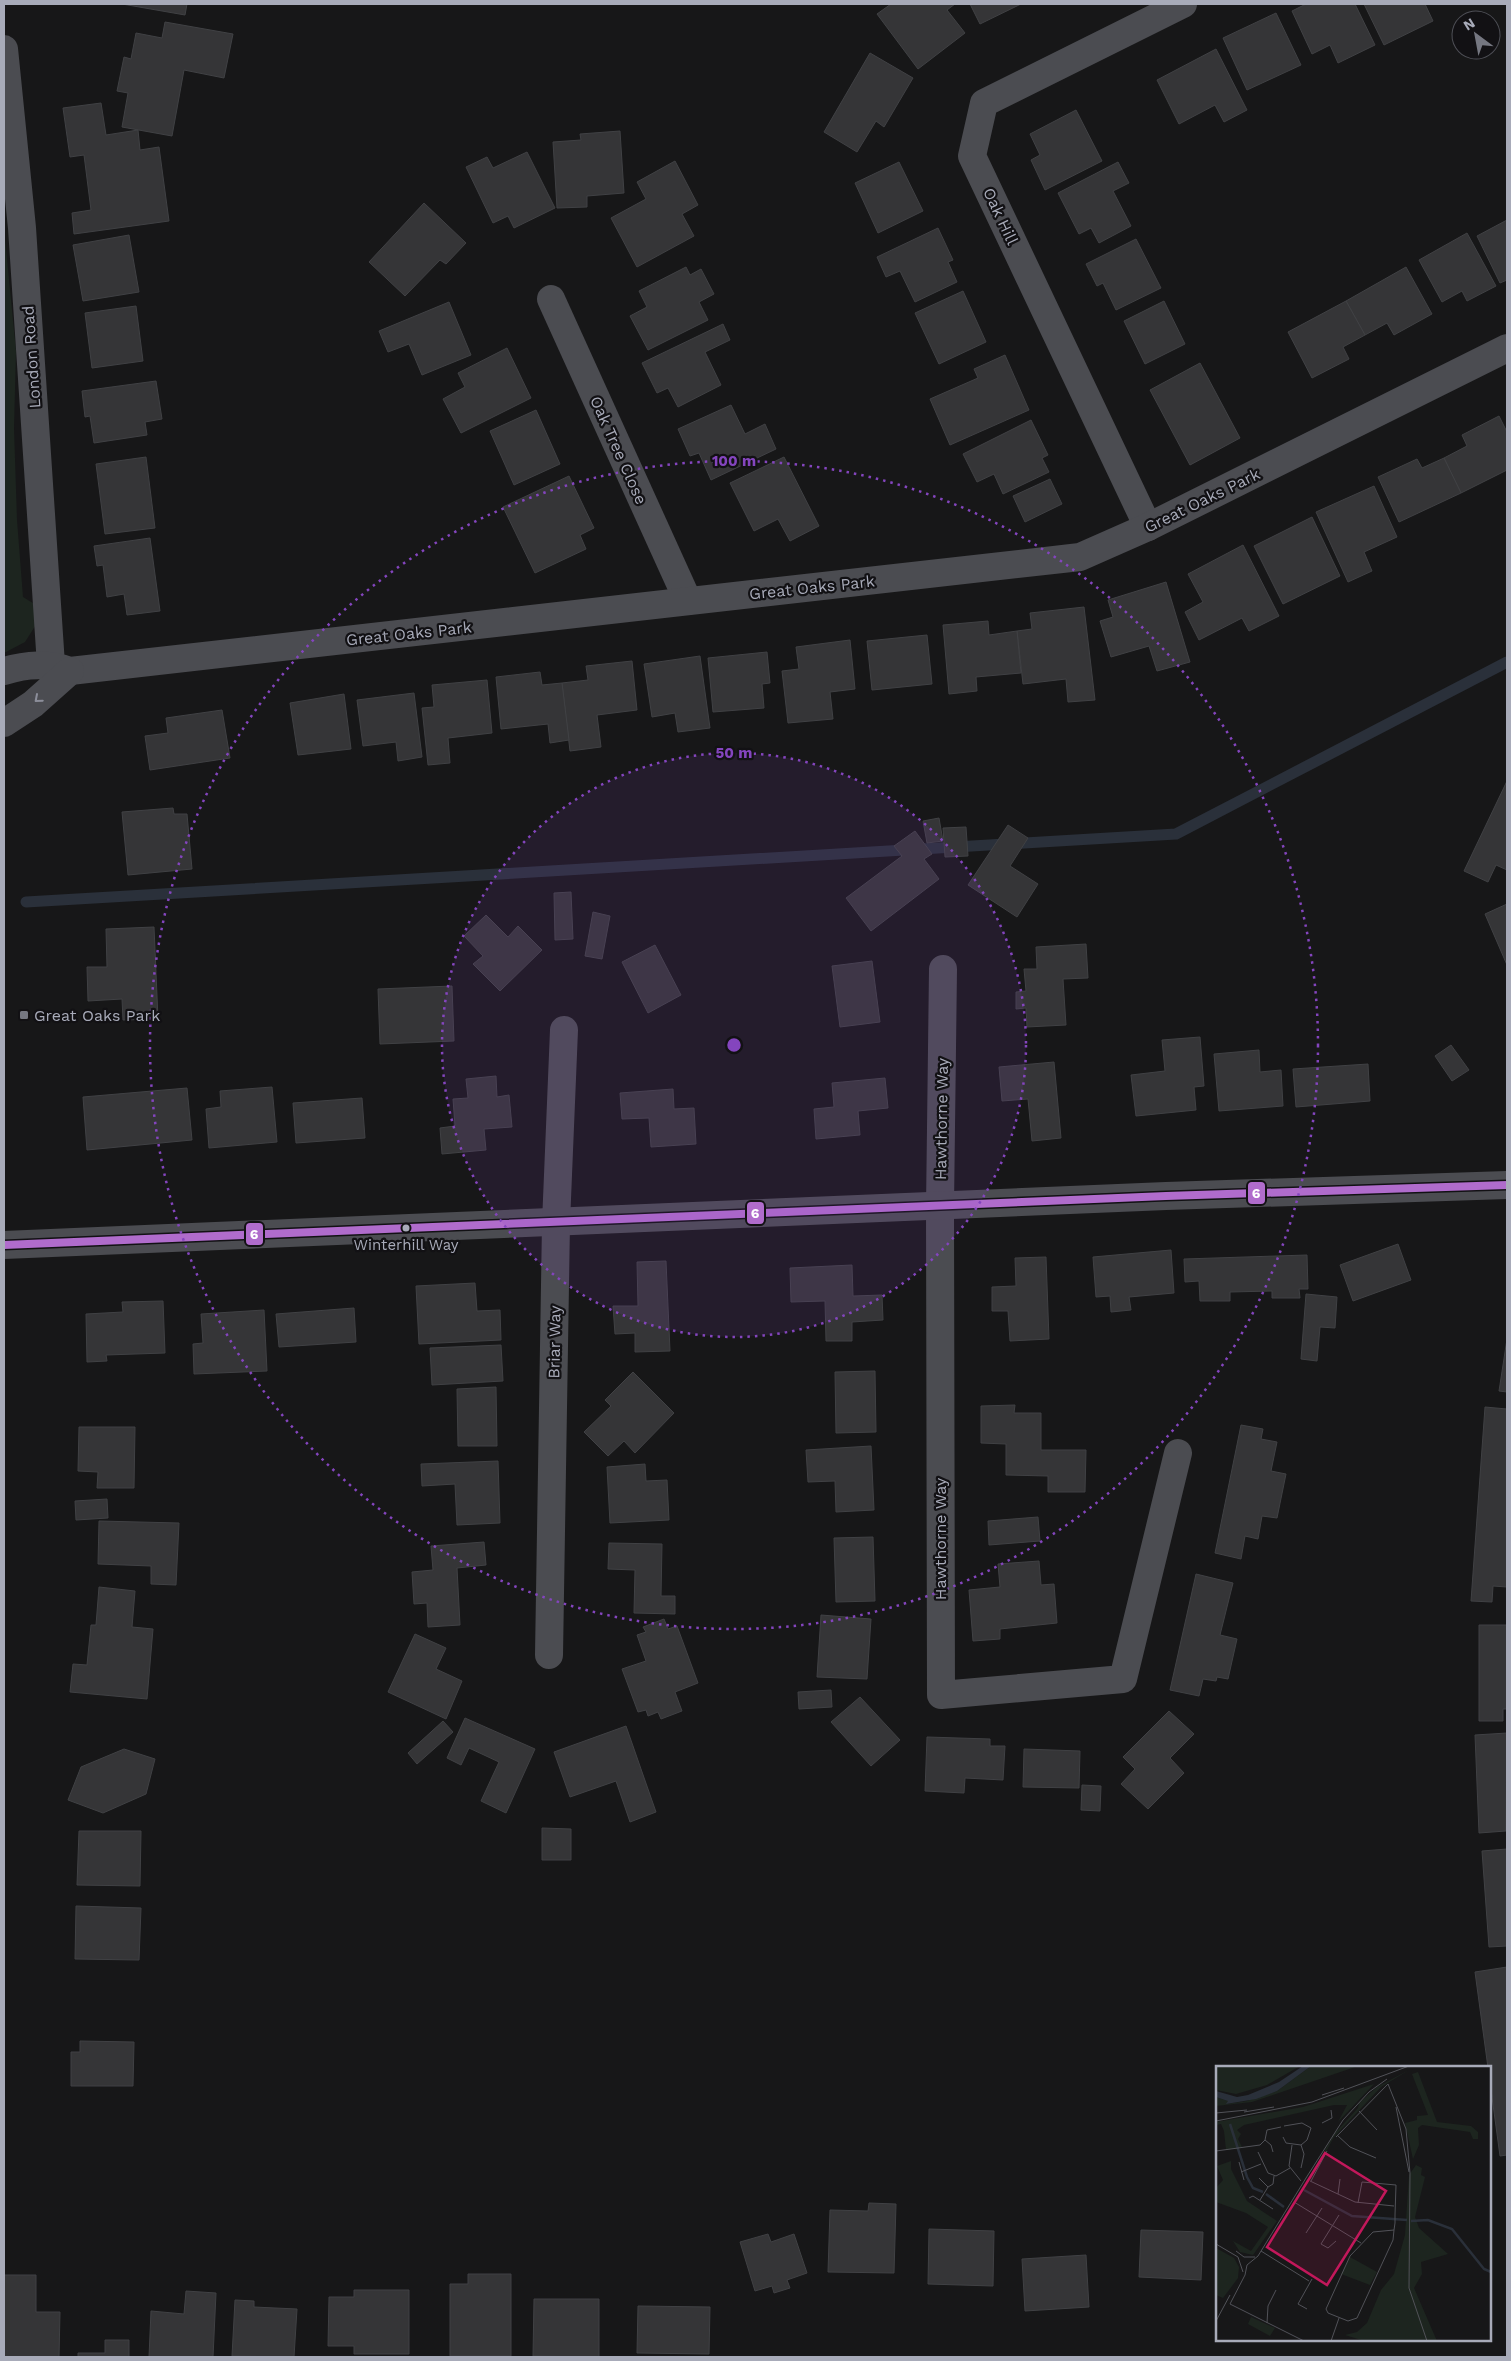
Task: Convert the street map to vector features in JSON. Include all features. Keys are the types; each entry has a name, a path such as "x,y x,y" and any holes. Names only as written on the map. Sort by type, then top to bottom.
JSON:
{"street":[{"name":"Oak Hill","path":"1148,527 972,156 984,103 1183,4"},
{"name":"London Road","path":"4,49 22,228 61,668"},
{"name":"Oak Tree Close","path":"551,299 688,601"},
{"name":"Great Oaks Park","path":"4,671 16,668 61,668 1080,557 1148,527 1507,348"},
{"path":"4,723 33,704 61,668"},
{"name":"Hawthorne Way","path":"943,969 940,1207 941,1694 1122,1679 1178,1453"},
{"name":"Briar Way","path":"548,1655 556,1223 564,1030"},
{"path":"4,1246 1166,1196 1507,1185"}],"shaded area":[{"path":"4,228 16,351 14,428 17,520 23,597 36,605 39,620 25,642 6,652 4,652"}],"building":[{"path":"122,4 187,4 185,15"},
{"path":"891,4 955,4 947,10 965,33 918,69 877,14"},
{"path":"970,4 1021,4 980,24"},
{"path":"1306,4 1355,4 1375,45 1338,63 1330,45 1312,54 1292,11"},
{"path":"1364,4 1425,4 1433,21 1384,45"},
{"path":"1276,13 1301,65 1247,90 1223,38"},
{"path":"165,22 233,34 224,78 184,70 172,136 122,127 128,93 117,91 124,57 131,59 136,33 162,38"},
{"path":"1216,49 1247,110 1224,122 1215,105 1179,124 1157,80"},
{"path":"870,53 913,78 884,127 876,121 857,152 824,132"},
{"path":"101,103 106,135 138,130 140,150 159,147 169,221 74,234 72,213 91,210 84,155 70,157 63,108"},
{"path":"1076,110 1102,161 1045,190 1031,160 1040,155 1030,134"},
{"path":"620,131 624,193 587,196 587,207 557,208 553,142 581,140 580,134"},
{"path":"527,152 555,208 514,228 508,216 493,223 466,167 487,157 493,168"},
{"path":"675,161 698,205 682,214 694,236 637,267 611,218 646,199 637,182"},
{"path":"899,162 923,211 878,233 855,183"},
{"path":"1118,162 1129,183 1113,191 1131,226 1099,243 1091,228 1079,234 1058,193"},
{"path":"424,203 466,243 446,264 440,260 405,296 369,262"},
{"path":"1507,220 1507,280 1500,283 1477,236"},
{"path":"938,228 953,260 948,262 957,282 915,302 900,271 886,277 877,257"},
{"path":"1467,233 1496,286 1467,301 1462,291 1442,302 1419,260"},
{"path":"129,235 139,292 83,301 73,245"},
{"path":"1136,239 1161,288 1116,310 1103,283 1097,286 1086,264"},
{"path":"686,267 690,275 701,269 714,294 699,302 708,320 648,350 630,316 647,307 639,291"},
{"path":"1406,267 1432,314 1394,335 1387,323 1365,335 1346,301"},
{"path":"963,291 986,342 939,364 915,313"},
{"path":"1164,301 1185,344 1145,364 1124,321"},
{"path":"1346,301 1365,335 1343,347 1349,359 1312,378 1288,332"},
{"path":"449,302 471,355 422,375 409,344 388,352 379,331"},
{"path":"136,306 143,361 92,368 85,313"},
{"path":"723,324 730,340 705,352 721,385 678,407 668,388 657,393 642,363"},
{"path":"507,348 531,398 461,433 443,399 465,387 458,373"},
{"path":"1005,355 1029,410 950,445 930,399 978,378 974,369"},
{"path":"1200,363 1240,438 1190,465 1150,390"},
{"path":"156,381 162,419 145,422 147,435 94,443 90,416 85,417 82,391"},
{"path":"731,405 745,434 765,424 776,449 711,480 699,453 690,456 678,429"},
{"path":"536,410 560,464 514,485 490,431"},
{"path":"1499,416 1507,432 1507,470 1461,493 1444,458 1467,446 1462,435"},
{"path":"1031,420 1048,455 1042,458 1049,472 1003,494 994,474 977,482 963,454"},
{"path":"146,457 155,528 105,534 96,464"},
{"path":"784,457 819,526 790,541 778,519 754,531 730,483"},
{"path":"1444,458 1461,493 1399,522 1378,477 1417,459 1422,468"},
{"path":"569,476 594,528 580,535 586,549 535,573 503,507"},
{"path":"1050,479 1062,504 1025,522 1013,496"},
{"path":"1374,486 1397,537 1364,552 1372,571 1348,582 1316,512"},
{"path":"1312,517 1340,576 1283,604 1254,546"},
{"path":"150,538 160,611 127,615 124,594 107,597 103,565 97,566 94,546"},
{"path":"1243,545 1279,616 1249,631 1242,618 1199,640 1185,612 1203,602 1188,574"},
{"path":"1166,582 1190,662 1157,671 1149,646 1111,657 1100,621 1113,617 1108,600"},
{"path":"1084,607 1095,700 1068,702 1066,679 1023,684 1017,631 1032,629 1030,613"},
{"path":"988,621 989,635 1017,631 1021,673 976,677 977,691 949,694 943,625"},
{"path":"927,635 932,684 872,690 867,641"},
{"path":"850,640 855,689 830,692 833,719 788,723 782,671 799,669 796,647"},
{"path":"767,652 770,683 762,684 764,708 713,712 708,658"},
{"path":"700,656 710,728 678,732 675,713 652,717 644,664"},
{"path":"632,661 637,710 597,715 601,747 570,751 562,683 588,680 586,666"},
{"path":"540,672 542,685 562,683 569,740 550,743 548,724 501,729 496,677"},
{"path":"487,680 492,733 448,738 450,763 428,765 422,708 434,707 432,685"},
{"path":"414,693 422,757 398,761 396,742 363,746 357,700"},
{"path":"344,694 351,749 298,755 290,703"},
{"path":"222,710 230,758 150,770 145,736 168,733 166,718"},
{"path":"1507,781 1507,870 1496,865 1488,882 1464,871"},
{"path":"173,808 174,814 187,814 192,869 128,875 122,812"},
{"path":"939,818 943,841 927,843 923,821"},
{"path":"1008,825 1028,838 1010,866 1038,884 1017,917 968,885"},
{"path":"966,827 968,856 945,857 943,828"},
{"path":"915,831 932,854 924,859 939,879 871,931 846,898 902,856 894,846"},
{"path":"571,892 573,939 555,940 554,893"},
{"path":"1507,904 1507,965 1485,914"},
{"path":"593,912 610,916 602,959 585,956"},
{"path":"486,915 508,937 518,926 542,950 500,991 473,964 483,956 464,936"},
{"path":"154,927 158,1019 123,1020 122,999 88,1001 87,967 107,967 106,929"},
{"path":"1086,944 1088,978 1063,979 1066,1025 1027,1027 1026,1008 1016,1009 1016,992 1026,991 1024,969 1037,969 1036,947"},
{"path":"655,945 681,995 648,1013 622,962"},
{"path":"872,961 880,1022 840,1027 832,966"},
{"path":"452,986 454,1041 380,1044 378,989"},
{"path":"1200,1037 1204,1086 1194,1087 1196,1110 1136,1116 1131,1075 1165,1071 1162,1040"},
{"path":"1451,1045 1469,1070 1452,1081 1435,1056"},
{"path":"1259,1050 1260,1072 1281,1070 1283,1106 1219,1111 1214,1054"},
{"path":"1054,1062 1061,1138 1032,1141 1028,1099 1002,1101 999,1067"},
{"path":"1368,1064 1370,1101 1296,1107 1293,1069"},
{"path":"496,1076 497,1097 509,1095 512,1127 484,1129 486,1150 442,1154 440,1128 455,1126 453,1099 468,1098 466,1079"},
{"path":"885,1078 888,1108 858,1111 860,1135 816,1139 814,1109 834,1107 832,1083"},
{"path":"272,1087 277,1142 209,1148 206,1109 221,1107 220,1091"},
{"path":"187,1088 192,1140 87,1150 83,1097"},
{"path":"673,1089 674,1109 694,1108 696,1144 651,1147 649,1118 622,1119 620,1093"},
{"path":"362,1098 365,1138 296,1143 293,1103"},
{"path":"1398,1244 1411,1280 1353,1301 1340,1265"},
{"path":"1171,1250 1174,1293 1129,1297 1131,1310 1111,1312 1110,1296 1096,1297 1093,1257"},
{"path":"1307,1255 1308,1289 1299,1289 1300,1298 1272,1298 1272,1291 1230,1292 1230,1301 1200,1301 1199,1281 1185,1282 1184,1259"},
{"path":"1046,1257 1049,1339 1010,1341 1008,1311 992,1311 992,1287 1016,1286 1015,1258"},
{"path":"666,1261 670,1351 635,1352 635,1333 615,1334 613,1306 638,1306 637,1262"},
{"path":"852,1265 853,1296 882,1295 883,1320 852,1322 852,1341 826,1341 825,1301 791,1302 790,1268"},
{"path":"475,1283 477,1311 500,1310 501,1340 419,1344 416,1286"},
{"path":"1306,1294 1337,1297 1335,1328 1320,1327 1317,1361 1301,1359"},
{"path":"163,1301 165,1353 106,1355 107,1361 87,1362 86,1314 123,1312 122,1302"},
{"path":"354,1308 356,1342 279,1347 276,1314"},
{"path":"264,1310 267,1371 194,1374 193,1344 203,1343 201,1314"},
{"path":"1507,1339 1507,1392 1499,1391"},
{"path":"501,1345 503,1381 432,1385 430,1348"},
{"path":"875,1371 876,1432 836,1433 835,1372"},
{"path":"633,1372 674,1413 635,1453 624,1441 608,1456 584,1432 611,1406 605,1400"},
{"path":"496,1387 497,1446 458,1446 457,1389"},
{"path":"1015,1405 1014,1413 1041,1413 1041,1450 1086,1450 1085,1492 1048,1492 1048,1476 1006,1475 1006,1444 981,1443 981,1406"},
{"path":"1485,1407 1507,1409 1507,1587 1493,1586 1492,1602 1471,1601"},
{"path":"1241,1425 1263,1429 1261,1439 1277,1442 1271,1471 1286,1474 1277,1518 1262,1516 1258,1539 1245,1536 1241,1559 1215,1553"},
{"path":"79,1427 135,1427 134,1488 97,1488 98,1472 78,1471"},
{"path":"871,1446 874,1510 836,1512 835,1481 808,1482 806,1450"},
{"path":"498,1461 500,1523 457,1525 455,1484 422,1486 421,1464"},
{"path":"645,1464 646,1481 667,1480 669,1520 610,1523 607,1467"},
{"path":"107,1499 108,1518 76,1520 75,1501"},
{"path":"1038,1517 1040,1541 989,1545 988,1521"},
{"path":"99,1521 179,1523 176,1585 151,1584 151,1566 98,1564"},
{"path":"873,1537 875,1601 836,1602 834,1538"},
{"path":"484,1542 486,1565 457,1568 460,1625 428,1627 427,1603 414,1604 412,1572 433,1570 431,1546"},
{"path":"609,1543 662,1544 661,1596 675,1596 675,1614 634,1613 635,1570 608,1569"},
{"path":"1039,1561 1041,1585 1054,1584 1057,1623 1000,1629 1000,1639 973,1641 969,1590 1000,1587 998,1564"},
{"path":"1196,1574 1233,1583 1220,1635 1237,1639 1228,1679 1217,1677 1216,1681 1203,1679 1199,1696 1170,1690"},
{"path":"99,1587 135,1591 132,1627 153,1629 147,1699 70,1692 73,1664 87,1665 91,1625 96,1625"},
{"path":"821,1615 871,1619 867,1679 817,1677"},
{"path":"664,1619 668,1629 677,1626 698,1683 675,1692 682,1711 661,1719 658,1712 648,1716 646,1710 638,1712 622,1669 646,1661 637,1635 646,1632 643,1627"},
{"path":"1479,1625 1507,1625 1507,1709 1503,1709 1503,1721 1479,1721"},
{"path":"415,1634 446,1648 436,1669 462,1681 446,1719 388,1692"},
{"path":"831,1690 832,1707 799,1709 798,1692"},
{"path":"860,1697 900,1740 871,1766 831,1722"},
{"path":"1169,1711 1194,1734 1170,1758 1184,1773 1148,1809 1121,1784 1135,1769 1123,1757"},
{"path":"465,1718 535,1749 506,1813 481,1801 499,1762 469,1748 461,1765 447,1758"},
{"path":"443,1721 453,1732 417,1764 408,1753"},
{"path":"626,1726 656,1812 630,1822 616,1781 570,1797 554,1752"},
{"path":"1507,1733 1506,1831 1479,1833 1475,1735"},
{"path":"927,1737 990,1739 990,1746 1005,1746 1003,1780 965,1778 964,1793 925,1791"},
{"path":"124,1749 155,1759 146,1794 103,1813 68,1800 81,1767"},
{"path":"1024,1749 1080,1751 1079,1788 1023,1787"},
{"path":"1082,1785 1101,1786 1100,1811 1081,1810"},
{"path":"542,1828 571,1829 571,1860 542,1860"},
{"path":"79,1831 141,1831 140,1886 77,1885"},
{"path":"1507,1849 1507,1946 1489,1947 1482,1851"},
{"path":"76,1906 141,1908 139,1960 75,1959"},
{"path":"1507,1967 1507,2155 1500,2156 1491,2090 1491,2066 1488,2066 1475,1972"},
{"path":"80,2041 134,2042 133,2086 71,2086 71,2052 80,2052"},
{"path":"869,2203 896,2204 894,2273 828,2272 830,2210 868,2211"},
{"path":"929,2229 994,2231 993,2286 928,2284"},
{"path":"1141,2230 1203,2232 1201,2280 1139,2277"},
{"path":"768,2234 771,2242 794,2234 807,2273 787,2280 790,2288 774,2293 772,2286 755,2291 740,2242"},
{"path":"1086,2255 1089,2307 1025,2311 1022,2259"},
{"path":"468,2274 511,2274 511,2356 450,2356 450,2284 468,2284"},
{"path":"4,2275 36,2275 36,2312 60,2312 59,2357 4,2357"},
{"path":"354,2290 409,2290 409,2354 354,2354 354,2346 328,2346 329,2297 354,2297"},
{"path":"186,2291 216,2293 213,2357 149,2357 151,2311 184,2314"},
{"path":"534,2299 599,2299 599,2357 533,2356"},
{"path":"235,2300 254,2301 254,2307 297,2309 294,2357 232,2356"},
{"path":"638,2306 710,2307 709,2354 637,2353"},
{"path":"105,2340 129,2340 129,2357 78,2357 78,2353 105,2353"}],"waterway":[{"path":"26,902 1176,834 1507,662"}],"transit line":[{"name":"6","path":"4,1245 1166,1196 1507,1185"}],"place":[{"name":"Great Oaks Park","path":"24,1015"},
{"name":"Winterhill Way","path":"406,1228"}]}
